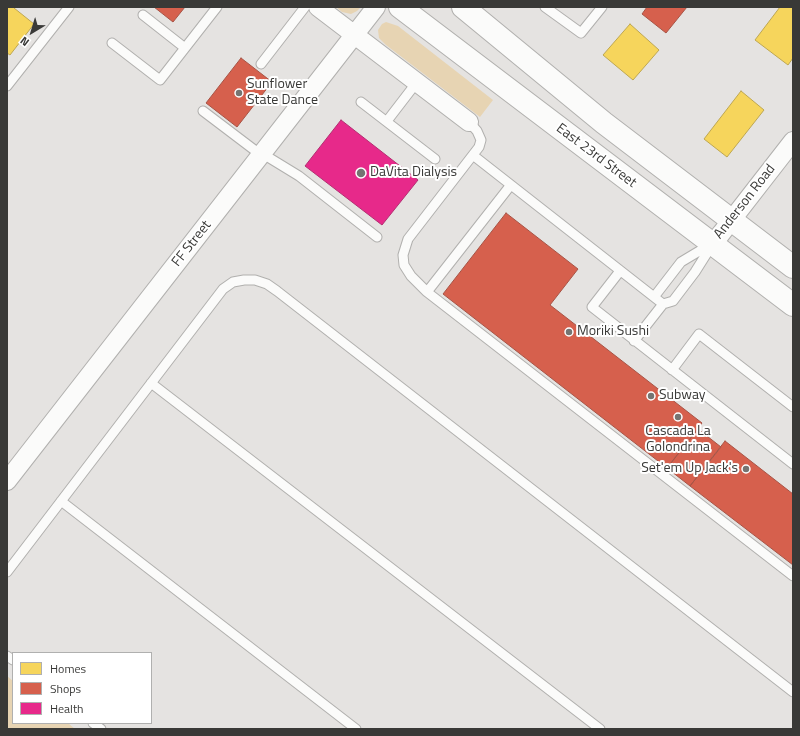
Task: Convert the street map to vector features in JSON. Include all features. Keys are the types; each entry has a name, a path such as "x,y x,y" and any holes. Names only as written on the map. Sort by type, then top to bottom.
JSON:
{"main road":[{"name":"East 23rd Street","path":"400,7 793,305"},
{"path":"463,7 598,119 793,267"}],"street":[{"path":"318,7 469,122"},
{"name":"FF Street","path":"7,481 376,7"},
{"name":"Anderson Road","path":"712,244 793,141"}],"lane":[{"path":"7,86 69,7"},
{"path":"112,43 160,80 217,7"},
{"path":"261,64 305,7"},
{"path":"545,7 581,33 602,7"},
{"path":"143,15 185,48"},
{"path":"386,121 417,82"},
{"path":"361,102 435,159"},
{"path":"203,111 262,154 299,176 377,237"},
{"path":"469,122 477,131 481,140 479,147 474,156 408,239 404,247 403,255 404,265 411,276 427,292 793,576"},
{"path":"474,156 510,186 663,304"},
{"path":"427,292 510,186"},
{"path":"654,297 682,262 712,244"},
{"path":"634,341 663,304 673,301 695,272 712,244"},
{"path":"620,271 592,307 793,464"},
{"path":"7,572 223,290 233,282 244,280 267,284 793,692"},
{"path":"672,370 699,334 793,407"},
{"path":"151,383 600,729"},
{"path":"61,501 356,729"}],"shaded area":[{"path":"336,7 361,7 351,14 342,12"},
{"path":"386,22 398,26 493,100 480,117 386,45 379,38 378,30 382,24"},
{"path":"7,676 12,680 12,724 69,724 75,729 7,729"}],"building: Homes":[{"path":"7,7 15,7 14,8 34,24 10,55 7,53"},
{"path":"780,7 793,7 793,58 788,65 755,40"},
{"path":"630,24 659,50 633,80 603,55"},
{"path":"741,91 764,110 727,157 704,139"}],"building: Shops":[{"path":"154,7 185,7 173,22"},
{"path":"647,7 687,7 666,33 642,14"},
{"name":"Sunflower State Dance","path":"241,58 272,82 237,127 206,103"},
{"path":"506,213 578,269 550,305 702,423 667,468 443,294"},
{"path":"698,429 721,447 690,486 667,468"},
{"path":"725,441 793,494 793,565 690,486"}],"building: Health":[{"name":"DaVita Dialysis","path":"341,120 418,180 382,225 305,166"}],"place":[{"name":"Sunflower State Dance","path":"239,93"},
{"name":"DaVita Dialysis","path":"361,173"},
{"name":"Moriki Sushi","path":"569,332"},
{"name":"Subway","path":"651,396"},
{"name":"Cascada La Golondrina","path":"678,417"},
{"name":"Set'em Up Jack's","path":"746,469"}]}
